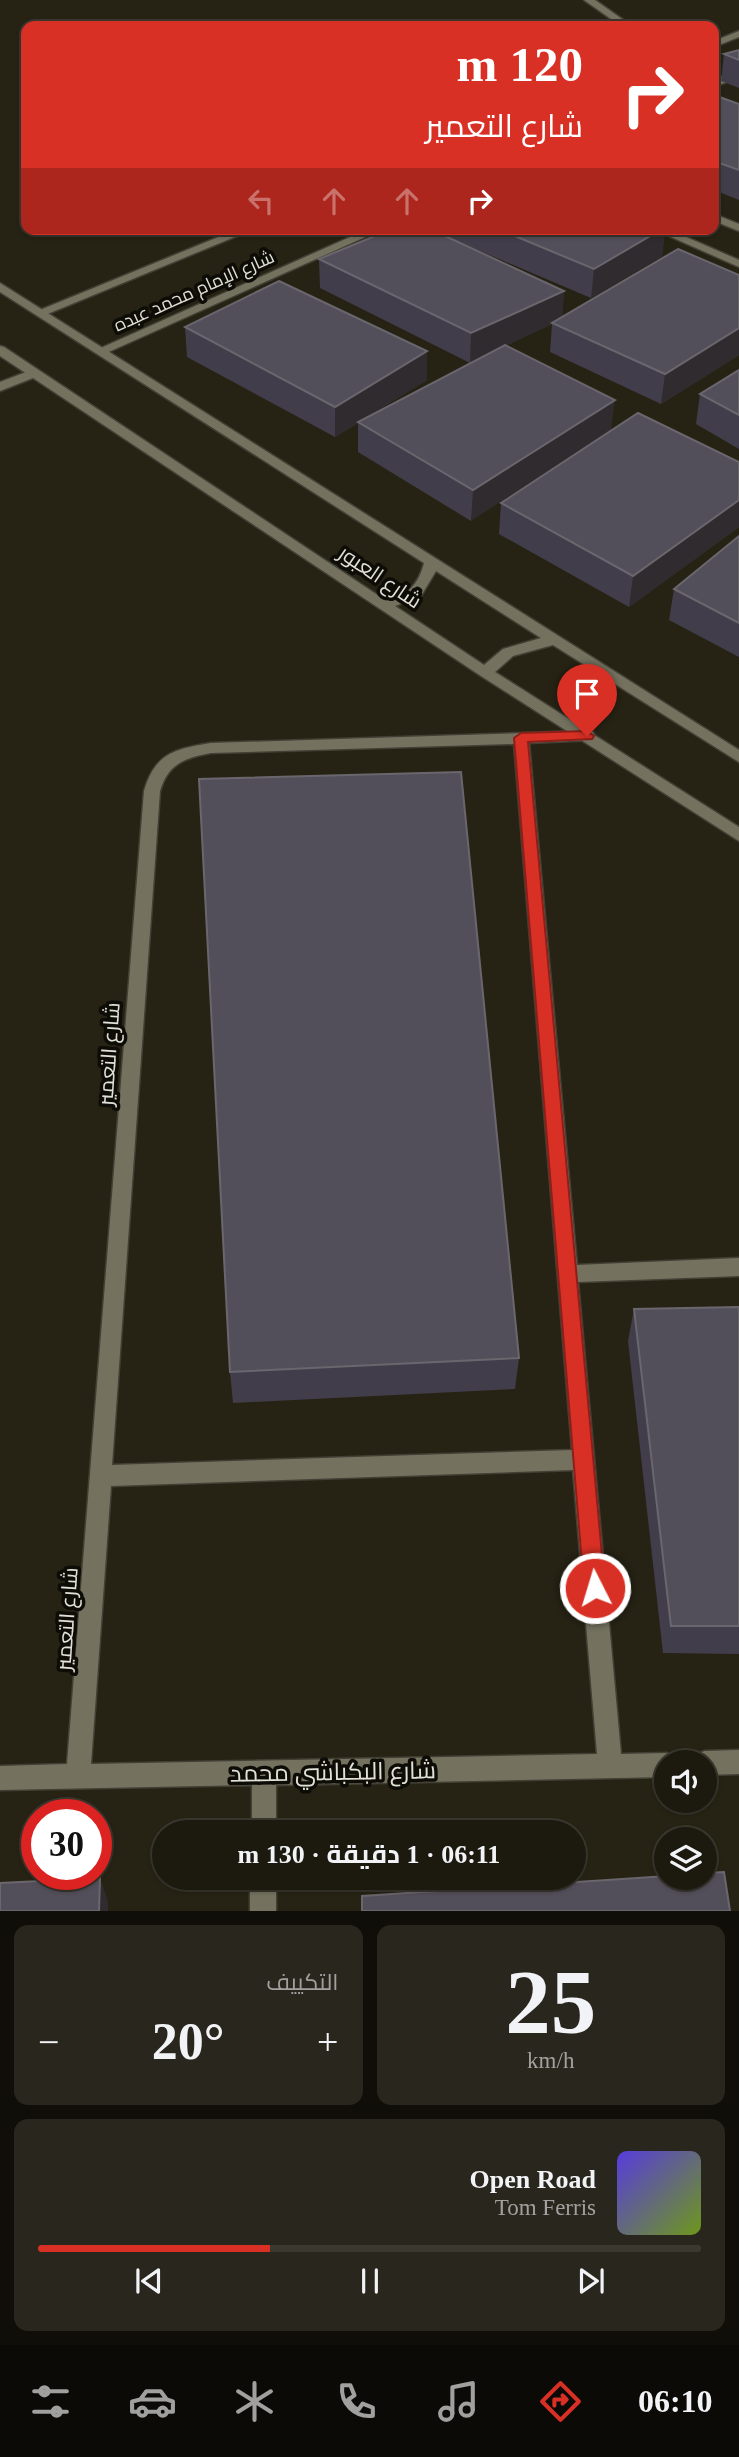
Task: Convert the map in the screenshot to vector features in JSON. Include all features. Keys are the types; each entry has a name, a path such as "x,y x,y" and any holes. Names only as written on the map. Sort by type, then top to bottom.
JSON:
{"street":[{"path":"589,0 620,21"},
{"path":"719,42 739,34"},
{"path":"719,82 739,73"},
{"path":"719,219 739,228"},
{"name":"شارع الإمام محمد عبده","path":"41,312 234,235"},
{"name":"شارع الإمام محمد عبده","path":"100,351 364,235"},
{"path":"672,235 739,264"},
{"name":"شارع العبور","path":"0,287 739,757"},
{"name":"شارع العبور","path":"0,350 486,673 739,835"},
{"path":"0,387 34,373"},
{"path":"381,602 404,599 417,592 426,583 432,560"},
{"path":"486,673 499,657 512,650 558,640"},
{"name":"شارع التعمير","path":"78,1777 155,775 166,761 175,756 211,748 587,736"},
{"path":"521,738 610,1767"},
{"path":"567,1274 739,1267"},
{"path":"101,1476 584,1460"},
{"path":"717,1763 739,1762"},
{"name":"شارع البكباشي محمد","path":"0,1778 654,1765"},
{"path":"264,1773 264,1820"},
{"path":"263,1890 263,1911"}],"building":[{"path":"739,50 739,60 724,54"},
{"path":"719,97 739,104 739,170 719,163"},
{"path":"377,235 443,235 564,291 471,333 319,259"},
{"path":"512,235 652,235 594,269"},
{"path":"678,249 739,275 739,328 665,374 552,323"},
{"path":"279,281 427,351 335,407 185,327"},
{"path":"505,345 615,400 473,490 358,422"},
{"path":"739,370 739,415 700,394"},
{"path":"638,413 739,462 739,500 633,576 501,503"},
{"path":"739,536 739,623 674,589"},
{"path":"461,772 519,1358 230,1372 199,779"},
{"path":"739,1307 739,1626 671,1626 634,1309"},
{"path":"717,1872 724,1872 730,1911 362,1911 362,1896 454,1890 586,1890 586,1881 654,1877 654,1890 717,1890"},
{"path":"21,1882 21,1890 100,1890 99,1911 0,1911 0,1883"}],"route":[{"path":"587,736 521,738 595,1588"}]}
